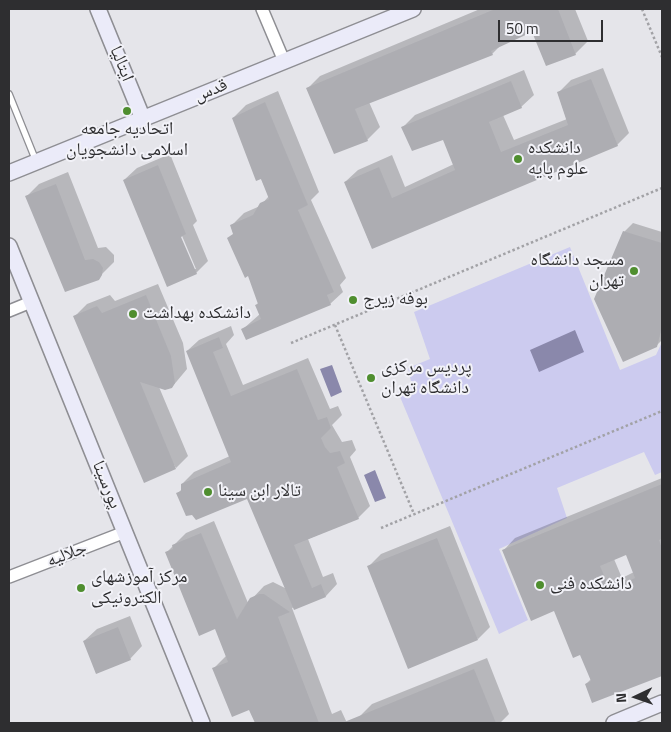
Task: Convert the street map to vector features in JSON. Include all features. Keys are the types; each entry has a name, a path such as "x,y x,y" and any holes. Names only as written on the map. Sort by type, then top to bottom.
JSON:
{"street":[{"name":"ایتالیا","path":"98,9 143,119"},
{"path":"262,9 284,61"},
{"name":"قدس","path":"9,173 413,9"},
{"name":"پورسینا","path":"9,246 202,723"},
{"path":"9,311 31,302"},
{"name":"جلالیه","path":"9,577 125,532"},
{"path":"614,723 662,703"}],"lane":[{"path":"9,94 36,162"}],"path":[{"path":"642,9 662,57"},
{"path":"291,343 662,188"},
{"path":"335,324 414,514"},
{"path":"381,528 662,411"}],"shaded area":[{"path":"570,247 620,370 656,355 662,342 662,472 655,475 644,452 557,488 567,518 499,549 528,620 499,634 398,392 412,386 408,368 430,359 414,312"},
{"path":"575,330 584,352 539,372 530,350"},
{"path":"332,365 342,392 331,397 320,369"},
{"path":"375,470 386,498 375,502 364,475"}],"building":[{"path":"495,9 558,9 576,55 546,66 532,32 491,51 493,55 355,109 368,141 334,154 306,88"},
{"name":"دانشکده علوم پایه","path":"591,79 618,146 372,249 344,182 379,167 392,198 455,170 443,140 412,151 401,127 511,81 522,108 489,122 501,152 568,125 557,92"},
{"path":"265,102 308,205 298,210 334,292 327,295 331,305 246,340 241,329 261,319 255,305 258,304 248,276 245,278 227,238 233,234 230,225 253,215 260,203 269,199 261,179 256,181 232,118"},
{"path":"158,165 186,234 181,237 197,274 167,287 123,180"},
{"path":"56,184 85,260 93,259 99,262 103,268 99,280 65,292 25,196"},
{"name":"مسجد دانشگاه تهران","path":"623,231 662,243 662,327 657,347 623,362 594,299"},
{"path":"146,295 171,356 175,383 172,388 165,390 140,382 176,469 144,483 73,316 97,306 102,313"},
{"path":"219,337 223,348 213,352 231,396 297,369 318,420 327,417 331,428 321,438 325,447 330,453 340,451 345,463 337,467 359,519 294,545 312,588 321,584 326,597 294,610 247,499 196,520 192,515 186,516 176,493 181,491 181,484 231,462 186,351"},
{"name":"دانشکده فنی","path":"662,484 662,539 659,540 662,548 662,676 592,703 585,684 591,681 580,655 573,658 554,611 531,621 502,550","holes":["626,555 635,578 610,589 600,566"]},
{"path":"201,533 237,619 250,598 259,594 264,594 290,612 278,617 319,723 255,723 249,710 232,717 212,668 228,662 215,629 199,636 165,552 173,549 172,545"},
{"path":"437,538 478,640 408,669 367,566"},
{"path":"118,627 131,660 96,674 83,641"},
{"path":"474,669 496,723 342,723"}],"place":[{"name":"اتحادیه جامعه اسلامی دانشجویان","path":"127,111"},
{"name":"دانشکده علوم پایه","path":"518,159"},
{"name":"مسجد دانشگاه تهران","path":"634,271"},
{"name":"بوفه زیرج","path":"353,300"},
{"name":"دانشکده بهداشت","path":"133,314"},
{"name":"پردیس مرکزی دانشگاه‌ تهران","path":"371,378"},
{"name":"تالار ابن سینا","path":"208,492"},
{"name":"دانشکده فنی","path":"540,585"},
{"name":"مرکز آموزشهای الکترونیکی","path":"81,588"}]}
